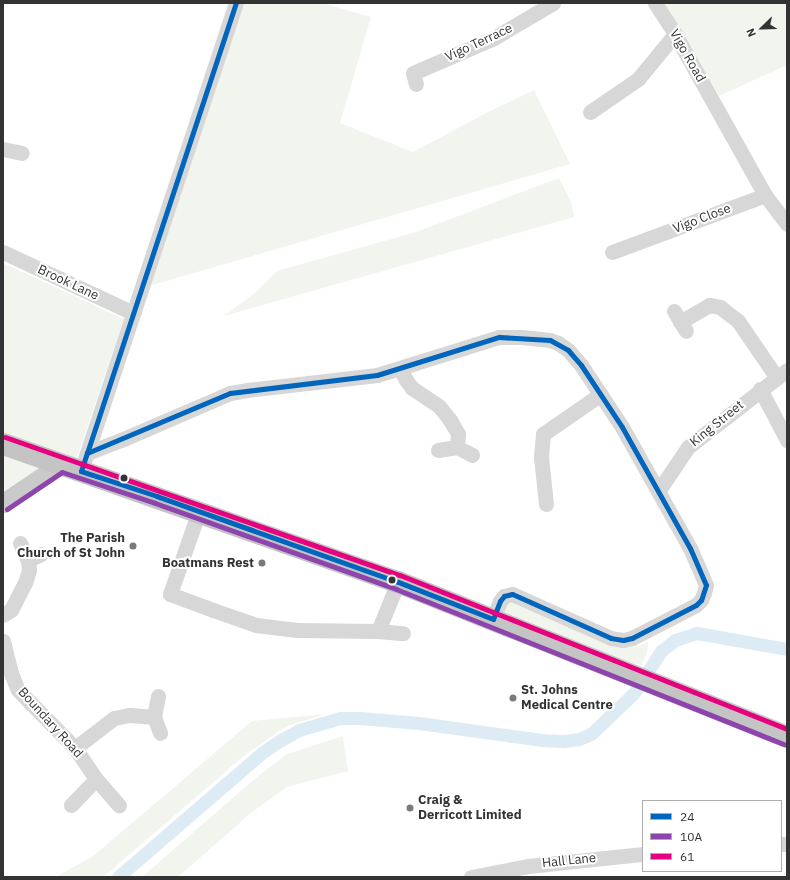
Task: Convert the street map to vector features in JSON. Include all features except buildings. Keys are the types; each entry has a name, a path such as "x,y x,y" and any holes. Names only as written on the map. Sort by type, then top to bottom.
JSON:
{"highway":[{"path":"3,444 61,464 84,462 199,511 398,582 787,737"}],"main road":[{"path":"3,503 61,464"}],"street":[{"name":"Vigo Terrace","path":"416,84 413,72 492,39 553,3"},
{"name":"Vigo Road","path":"655,3 675,34 765,195 787,224"},
{"path":"84,462 232,4"},
{"path":"590,112 638,79 675,34"},
{"path":"3,149 22,153"},
{"name":"Vigo Close","path":"612,252 640,247 765,195"},
{"name":"Brook Lane","path":"3,252 133,313"},
{"path":"680,321 709,306 720,307 738,321 782,374"},
{"path":"84,462 121,440 230,393 357,378 400,369 499,338 522,337 550,340 568,350 601,394 658,490 690,548 706,585 702,600 696,605 664,623 632,638 623,640 611,638 512,594 504,596 500,601 493,620"},
{"path":"400,369 412,388 439,406 450,420 458,434 457,447"},
{"name":"King Street","path":"658,490 688,447 760,389 782,374"},
{"path":"760,389 787,440"},
{"path":"550,497 541,457 543,434 601,394"},
{"path":"438,450 457,447 472,456"},
{"path":"199,511 164,596 256,625 297,630 378,631 403,633"},
{"path":"3,615 11,610 25,583 35,557 20,543"},
{"path":"378,631 398,582"},
{"name":"Boundary Road","path":"3,641 11,673 18,690 75,748 96,779 119,805"},
{"path":"158,696 154,717 160,733"},
{"path":"75,748 114,718 130,715 154,717"},
{"path":"71,805 96,779"},
{"name":"Hall Lane","path":"471,877 528,866 642,854"}],"shaded area":[{"path":"241,3 322,3 371,17 340,123 413,152 490,111 534,90 570,164 149,286"},
{"path":"664,3 787,3 787,65 719,96"},
{"path":"559,178 572,204 574,217 224,316 256,292 277,271 416,232"},
{"path":"3,263 124,319 75,463 3,435"},
{"path":"3,451 50,467 3,495"},
{"path":"513,600 625,647 639,646 648,642 647,653 641,666 587,648 501,615 508,602"},
{"path":"326,714 287,726 246,754 103,877 55,877 92,857 252,721"},
{"path":"343,736 348,771 287,787 251,813 178,877 142,877 257,777 287,754"}],"waterway":[{"path":"118,877 263,752 299,730 340,718 360,718 419,723 542,740 564,741 579,739 591,734 634,693 661,651 675,640 697,633 787,649"}],"transit line":[{"name":"24","path":"87,453 236,3"},
{"name":"24","path":"499,337 550,340 568,350 581,365 622,427 690,548 706,585 701,600 696,605 632,638 623,640 611,638 512,594 504,596 500,601 493,619 398,582 157,496 81,471 87,453 230,393 377,375 499,337"},
{"name":"61","path":"5,437 400,575 787,729"},
{"name":"10A","path":"7,509 62,472 155,503 396,589 784,744"}],"place":[{"name":"The Parish Church of St John","path":"133,546"},
{"name":"Boatmans Rest","path":"262,563"},
{"name":"St. Johns Medical Centre","path":"513,698"},
{"name":"Craig & Derricott Limited","path":"410,808"}]}
